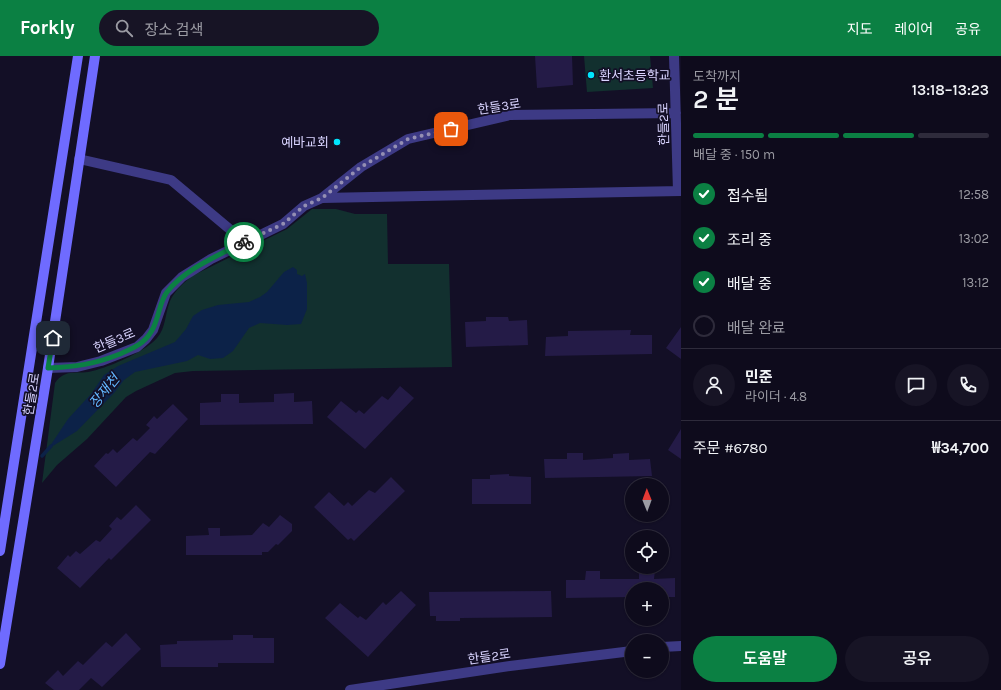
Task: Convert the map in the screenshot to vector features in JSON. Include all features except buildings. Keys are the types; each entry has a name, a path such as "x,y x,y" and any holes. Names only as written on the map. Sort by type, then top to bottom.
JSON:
{"street":[{"name":"한들2로","path":"0,551 78,56"},
{"name":"한들2로","path":"0,664 48,368 95,56"},
{"name":"한들2로","path":"674,56 679,191"},
{"name":"한들3로","path":"48,368 77,366 101,361 137,347 153,330 166,293 182,277 211,259 283,224 304,206 322,198 361,167 408,139 510,115 676,113"},
{"path":"79,159 171,180 245,242"},
{"name":"한들3로","path":"322,198 679,191"},
{"path":"669,647 681,646"},
{"name":"한들2로","path":"350,690 372,688 510,666 625,652"}],"green space":[{"path":"584,56 650,56 653,88 587,92"},
{"path":"312,209 336,209 355,214 387,214 388,264 449,264 452,367 193,371 175,373 126,397 87,439 57,465 42,483 55,383 66,374 94,371 129,357 147,347 155,340 162,330 168,306 174,293 192,276 287,229"}],"water":[{"path":"293,267 297,270 297,274 302,276 305,274 307,283 307,309 301,324 287,325 260,323 249,328 233,351 223,358 210,359 198,355 187,361 135,372 124,380 115,392 77,431 48,449 68,419 91,394 104,375 118,366 175,342 186,329 193,316 202,310 218,305 249,302 260,297 267,292 284,272"}],"waterway":[{"name":"장재천","path":"42,456 51,446"}],"way so far":[{"path":"244,242 283,224 304,206 322,198 361,167 408,139 451,129"}],"place":[{"name":"환서초등학교","path":"591,75"},
{"name":"예바교회","path":"337,142"}],"route":[{"path":"53,338 48,368 77,366 101,361 137,347 153,330 166,293 182,277 211,259 244,242"}]}
